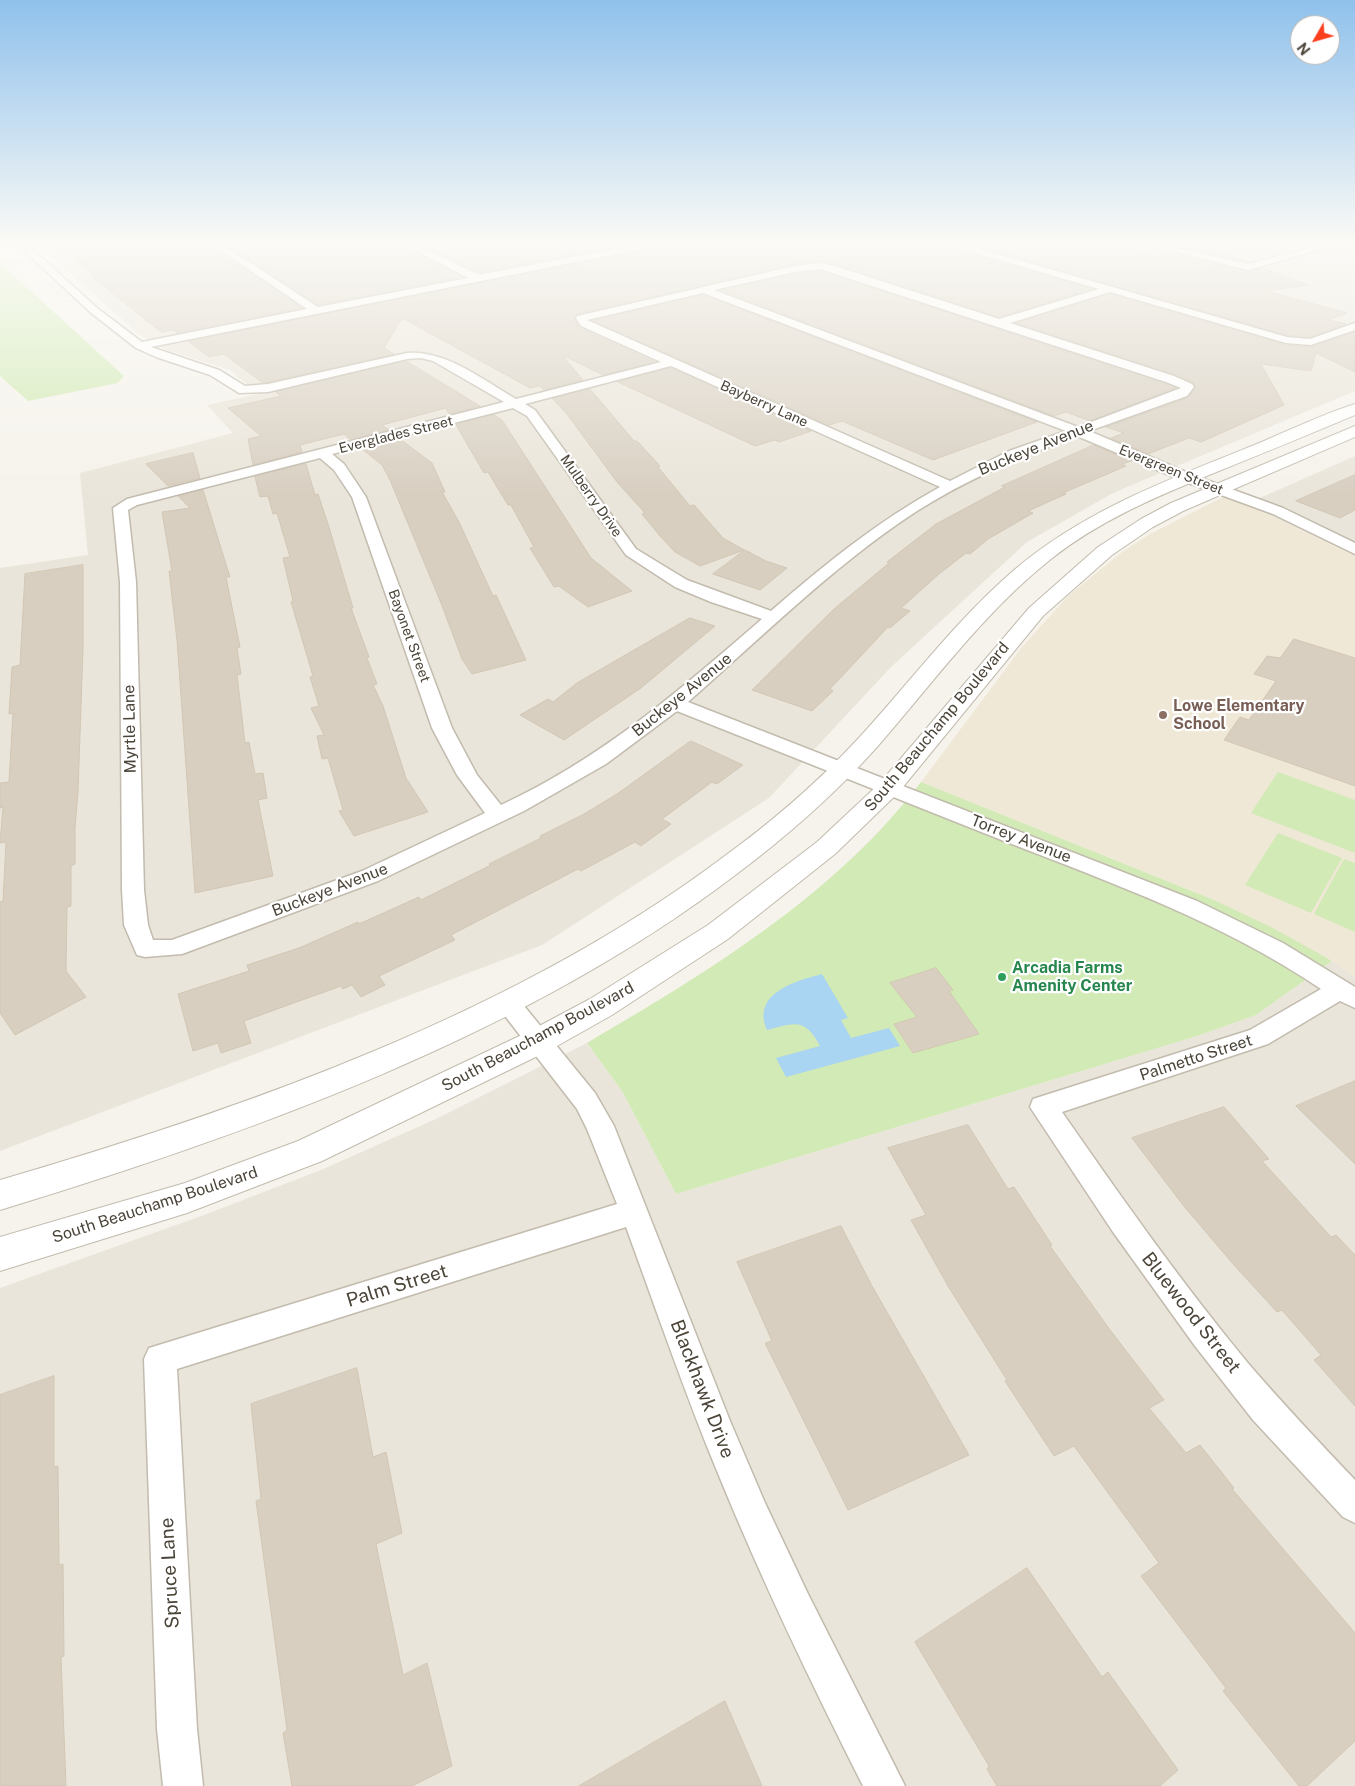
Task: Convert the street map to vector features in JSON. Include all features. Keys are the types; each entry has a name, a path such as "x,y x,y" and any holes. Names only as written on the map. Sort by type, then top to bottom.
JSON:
{"street":[{"path":"117,328 140,346 226,328"},
{"name":"Bayberry Lane","path":"595,328 950,486"},
{"name":"Evergreen Street","path":"806,328 1078,431 1216,489 1278,510 1352,545"},
{"name":"Buckeye Avenue","path":"145,949 174,948 370,876 499,816 599,760 675,704 832,566 912,508 950,486 1014,454 1183,394 1188,387 1170,379 1020,328"},
{"path":"1251,328 1300,342 1311,342 1349,328"},
{"name":"Mulberry Drive","path":"140,346 170,360 205,368 225,377 243,390 268,388 407,356 422,355 437,359 531,413 631,552 652,570 722,601 774,617"},
{"name":"Everglades Street","path":"120,508 132,502 671,363"},
{"path":"0,1195 158,1146 275,1104 394,1054 507,1003 590,958 682,901 774,831 842,770 984,610 1029,568 1080,530 1123,506 1355,409"},
{"name":"South Beauchamp Boulevard","path":"0,1254 126,1218 245,1177 356,1131 539,1041 647,979 718,932 803,868 889,788 1018,632 1060,589 1105,551 1134,531 1216,489 1355,431"},
{"name":"Bayonet Street","path":"324,454 340,467 359,497 442,728 459,764 477,792 499,816"},
{"name":"Myrtle Lane","path":"120,508 128,582 133,890 136,925 145,949"},
{"name":"Torrey Avenue","path":"675,704 1160,893 1248,934 1348,994"},
{"name":"Palmetto Street","path":"1043,1107 1209,1055 1259,1037 1348,994"},
{"name":"Blackhawk Drive","path":"507,1003 586,1102 600,1126 714,1424 742,1489 815,1646 885,1786"},
{"name":"Bluewood Street","path":"1043,1107 1129,1232 1214,1344 1266,1408 1355,1505"},
{"name":"Palm Street","path":"160,1359 634,1212"},
{"name":"Spruce Lane","path":"160,1359 177,1729 183,1786"}],"shaded area":[{"path":"132,328 1355,328 1355,391 1113,493 1027,542 891,667 769,798 542,945 0,1151 0,568 88,555 80,473 233,433 207,405 258,394 230,370 167,350 141,336"},
{"path":"1355,456 1355,556 1246,504"},
{"name":"Lowe Elementary School","path":"1223,497 1246,504 1355,556 1355,977 1332,961 1214,900 921,782 1022,647 1068,596 1122,552 1150,534"},
{"path":"1332,961 1355,977 1355,1786 0,1786 0,1288 204,1215 321,1170 436,1119 587,1043 622,1091 676,1194 1197,1036 1256,1015"}],"green space":[{"path":"0,328 72,328 124,376 118,383 28,401 0,376"},
{"path":"1278,772 1355,800 1355,853 1251,813"},
{"name":"Arcadia Farms Amenity Center","path":"921,782 1214,900 1273,928 1332,961 1256,1015 1197,1036 676,1194 622,1091 587,1043 723,959 809,896 850,860 887,823"},
{"path":"1278,833 1342,858 1311,913 1245,885"},
{"path":"1344,859 1355,863 1355,932 1314,914"}],"water":[{"path":"822,974 848,1018 841,1020 851,1038 889,1028 900,1046 786,1077 776,1058 820,1046 809,1030 798,1024 767,1030 764,1017 765,1007 771,998 789,985"}],"building":[{"path":"156,328 200,328 177,333 173,330 161,332"},
{"path":"252,328 396,328 384,348 394,354 263,383 224,354 209,357 188,341"},
{"path":"421,328 581,328 655,362 603,375 562,355 583,380 544,390 540,386 530,388"},
{"path":"610,328 791,328 1037,422 933,460 842,421 829,425"},
{"path":"822,328 994,328 1176,388 1090,421 1066,412 1054,416"},
{"path":"1033,328 1229,328 1286,345 1312,347 1355,332 1355,372 1316,353 1311,371 1261,364 1284,405 1201,442 1189,438 1148,454 1111,438 1124,433 1106,427 1188,398 1195,388 1194,383 1175,374"},
{"path":"1264,328 1334,328 1310,337 1287,335"},
{"path":"406,361 480,406 449,414 446,408 382,425 389,430 351,440 344,434 300,445 302,452 253,465 248,439 261,436 228,408 281,396 276,392"},
{"path":"671,368 811,431 779,442 775,440 755,446 618,382"},
{"path":"590,389 634,441 637,441 660,466 658,467 690,506 694,505 723,538 744,550 700,566 675,552 642,514 645,513 617,482 567,414 553,399"},
{"path":"494,415 502,420 591,558 632,591 588,607 559,586 554,587 530,548 534,547 511,505 508,505 488,472 484,473 456,425"},
{"path":"400,439 432,463 445,492 442,492 459,522 493,596 496,595 526,660 472,674 462,659 390,480 382,465 361,448"},
{"path":"1094,445 1131,461 1122,464 1126,466 1063,493 1066,494 1028,511 1033,513 988,539 970,554 966,553 939,574 901,608 910,611 890,628 888,627 830,689 833,691 812,711 752,690 834,609 889,563 887,562 936,524 1005,487 1002,486"},
{"path":"193,453 200,478 168,486 146,464"},
{"path":"306,464 315,495 318,494 328,524 353,608 351,608 369,657 367,658 377,684 373,685 383,706 406,778 428,812 354,836 339,811 343,810 328,758 322,759 317,736 324,735 311,708 319,706 310,677 313,676 291,602 293,601 283,558 290,557 277,513 273,514 268,496 260,497 255,477"},
{"path":"1355,475 1355,510 1340,518 1296,501"},
{"path":"203,490 230,577 226,577 240,647 237,648 241,674 237,675 245,743 249,742 255,774 263,773 267,798 258,800 273,876 195,893 177,640 169,571 172,571 162,512 190,508 178,496"},
{"path":"745,550 766,561 787,568 760,590 713,574"},
{"path":"83,565 83,648 75,864 71,866 71,906 67,907 66,971 86,997 15,1035 0,1013 0,902 3,901 6,842 0,843 3,807 0,808 0,783 9,782 13,713 9,714 12,667 20,665 25,574"},
{"path":"690,618 715,626 641,688 564,740 520,715 548,699 553,702 577,683"},
{"name":"Lowe Elementary School","path":"1294,639 1355,658 1355,786 1224,740 1240,717 1249,720 1276,681 1254,674 1267,656 1280,658"},
{"path":"691,741 743,765 717,784 712,782 662,819 671,824 641,846 635,842 581,871 578,869 451,935 455,940 379,976 385,985 361,997 352,985 343,989 341,986 244,1021 251,1043 221,1053 218,1043 193,1051 178,994 249,971 247,965 299,948 419,897 421,900 491,865 489,864 584,814 617,794"},
{"path":"936,968 953,990 949,991 979,1034 913,1053 894,1024 917,1017 890,983"},
{"path":"1355,1081 1355,1164 1296,1106"},
{"path":"1224,1107 1269,1159 1262,1161 1331,1237 1336,1235 1355,1255 1355,1406 1314,1360 1321,1355 1282,1310 1277,1312 1233,1264 1183,1205 1132,1138"},
{"path":"968,1125 1008,1189 1014,1187 1052,1245 1050,1246 1110,1330 1164,1400 1149,1408 1186,1453 1200,1445 1234,1488 1232,1489 1355,1633 1355,1741 1307,1786 1299,1786 1223,1691 1226,1688 1141,1576 1159,1563 1074,1446 1054,1456 1005,1381 1007,1380 948,1286 911,1220 926,1215 888,1148"},
{"path":"841,1226 872,1286 969,1455 848,1510 765,1343 772,1341 737,1262"},
{"path":"357,1368 373,1457 386,1452 402,1533 376,1544 403,1675 427,1663 452,1766 412,1786 292,1786 283,1733 287,1730 256,1501 261,1499 251,1404"},
{"path":"54,1376 54,1467 58,1466 59,1565 63,1564 64,1656 61,1657 66,1786 0,1786 0,1395"},
{"path":"1027,1568 1102,1677 1108,1672 1178,1770 1160,1786 997,1786 987,1769 989,1766 915,1642"},
{"path":"725,1701 762,1786 579,1786"}],"place":[{"name":"Lowe Elementary School","path":"1163,715"},
{"name":"Arcadia Farms Amenity Center","path":"1002,977"}]}
